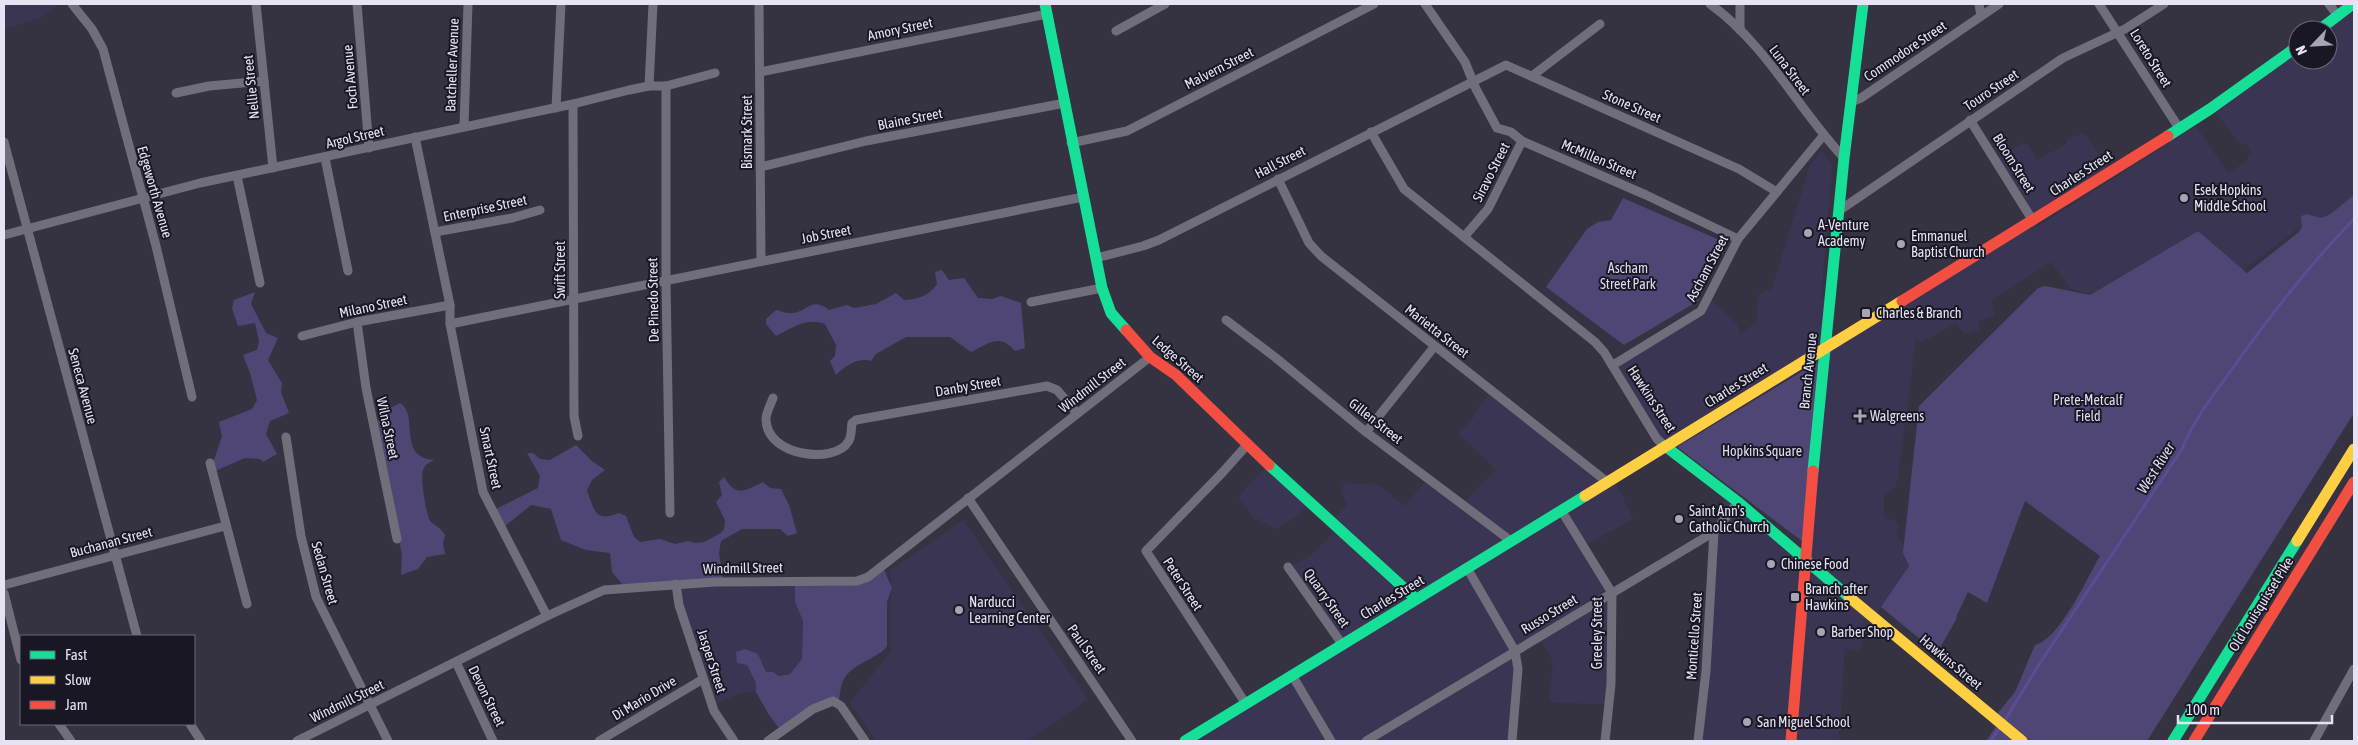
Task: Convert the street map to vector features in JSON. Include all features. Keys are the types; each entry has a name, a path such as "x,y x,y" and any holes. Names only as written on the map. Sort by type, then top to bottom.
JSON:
{"main road":[{"name":"Branch Avenue","path":"1791,741 1825,348 1844,158 1863,4"},
{"path":"2333,20 2353,4"},
{"name":"Ledge Street","path":"1046,9 1071,143 1102,288 1111,313 1150,357 1176,375 1247,445 1416,599"},
{"name":"Charles Street","path":"1185,741 2034,220 2210,109 2288,53"},
{"name":"Hawkins Street","path":"1665,446 1738,502 2022,741"},
{"name":"Old Louisquisset Pike","path":"2173,741 2354,449"},
{"name":"Old Louisquisset Pike","path":"2194,741 2354,482"}],"street":[{"name":"Edgeworth Avenue","path":"72,4 92,29 103,50 156,246 192,397"},
{"name":"Nellie Street","path":"256,4 273,168"},
{"name":"Foch Avenue","path":"357,4 369,148"},
{"name":"Batcheller Avenue","path":"464,126 468,4"},
{"path":"556,108 561,4"},
{"path":"649,86 653,4"},
{"name":"Bismark Street","path":"759,4 761,261"},
{"path":"1116,31 1165,4"},
{"name":"Malvern Street","path":"1071,143 1127,131 1374,4"},
{"name":"McMillen Street","path":"1425,4 1466,62 1476,89 1498,128 1511,132 1522,141 1646,195 1738,239"},
{"name":"Luna Street","path":"1710,4 1740,30 1823,136 1844,158"},
{"path":"1740,4 1740,30"},
{"path":"1979,4 1981,16"},
{"name":"Commodore Street","path":"1851,102 1861,98 1999,4"},
{"name":"Loreto Street","path":"2099,4 2179,128"},
{"name":"Touro Street","path":"1840,210 2063,58 2118,32 2164,4"},
{"path":"2329,4 2338,16"},
{"name":"Amory Street","path":"760,72 1046,9"},
{"path":"1532,76 1600,24"},
{"name":"Stone Street","path":"1474,80 1506,64 1739,169 1777,192"},
{"name":"Argol Street","path":"4,235 142,198 237,176 464,126 556,108 649,86 666,86 715,73"},
{"name":"Hall Street","path":"1096,258 1159,240 1474,80"},
{"path":"176,93 209,86 264,81"},
{"name":"De Pinedo Street","path":"666,86 666,282 670,513"},
{"name":"Blaine Street","path":"760,167 866,142 1065,103"},
{"name":"Swift Street","path":"573,104 574,416 578,436"},
{"name":"Bloom Street","path":"1970,120 2034,220"},
{"name":"Hawkins Street","path":"1371,132 1404,190 1595,342 1613,365 1657,438 1665,446"},
{"name":"Ascham Street","path":"1613,365 1701,311 1738,239 1823,136"},
{"path":"415,137 450,305"},
{"name":"Siravo Street","path":"1464,237 1488,209 1522,141"},
{"name":"Seneca Avenue","path":"4,142 137,635"},
{"path":"325,158 348,270"},
{"path":"237,176 260,283"},
{"name":"Marietta Street","path":"1278,178 1313,249 1606,481"},
{"name":"Job Street","path":"574,300 1084,197"},
{"name":"Enterprise Street","path":"435,232 512,218 540,210"},
{"path":"1031,302 1102,288"},
{"path":"450,324 574,300"},
{"name":"Milano Street","path":"302,336 357,322 450,305"},
{"name":"Smart Street","path":"450,305 450,324 483,492 547,616"},
{"name":"Gillen Street","path":"1226,320 1276,358 1366,432 1511,541"},
{"name":"Wilna Street","path":"357,322 366,388 397,538"},
{"path":"1366,432 1434,346"},
{"name":"Windmill Street","path":"297,741 547,616 604,590 676,584 863,579 882,568 968,498 1150,357"},
{"name":"Danby Street","path":"773,398 766,417 767,427 773,438 782,447 794,452 814,454 840,450 849,441 852,423 863,419 1047,386 1053,386 1077,414"},
{"name":"Sedan Street","path":"286,437 301,536 316,597 388,741"},
{"name":"Peter Street","path":"1246,704 1146,551 1222,474 1247,445"},
{"path":"210,463 247,604"},
{"name":"Paul Street","path":"968,498 1132,741"},
{"name":"Russo Street","path":"1366,741 1702,537 1714,532 1738,502"},
{"name":"Greeley Street","path":"1561,510 1612,592 1611,684 1605,741"},
{"name":"Buchanan Street","path":"4,585 226,526"},
{"name":"Monticello Street","path":"1698,741 1706,671 1714,532"},
{"name":"Quarry Street","path":"1288,567 1342,644"},
{"path":"1467,568 1515,651 1518,670 1512,741"},
{"name":"Jasper Street","path":"676,584 678,605 714,711 734,741"},
{"path":"4,594 20,656"},
{"name":"Devon Street","path":"456,662 494,741"},
{"path":"2314,741 2354,670"},
{"path":"1292,675 1331,741"},
{"name":"Di Mario Drive","path":"599,741 703,679"},
{"path":"768,741 813,709 833,701 841,706 865,741"},
{"path":"61,725 71,741"},
{"path":"191,725 201,741"}],"shaded area":[{"path":"4,4 59,4 40,18 4,29"},
{"path":"2335,4 2354,4 2354,195 2329,215 2321,218 2307,214 2306,222 2242,271 2198,231 2090,295 2070,288 2051,262 1992,300 1995,316 1979,321 1979,329 1964,334 1956,323 1922,342 1916,338 1898,480 1895,488 1884,496 1884,518 1896,521 1899,525 1897,536 1913,557 1915,566 1876,613 1879,619 1865,635 1861,648 1858,651 1845,649 1839,741 1697,741 1706,675 1699,662 1712,536 1719,535 1724,497 1806,553 1829,347 1663,447 1617,364 1712,300 1737,324 1741,334 1756,322 1758,295 1764,290 1771,291 1810,166 1822,150 1832,165 1821,299 1833,301 1831,341 2029,219 1995,159 2023,143 2028,145 2037,160 2066,144 2067,139 2084,133 2110,170 2033,221 2037,227 2196,126 2228,173 2248,160 2251,152 2247,145 2238,142 2212,107 2288,52 2288,70 2338,70 2338,20 2332,20 2338,7"},
{"path":"1493,390 1607,479 1614,478 1633,519 1587,544 1614,588 1606,704 1554,703 1550,698 1550,684 1553,673 1551,657 1538,638 1517,649 1517,670 1510,741 1187,741 1339,646 1288,567 1309,557 1336,530 1331,522 1347,505 1341,490 1344,483 1380,485 1404,506 1428,479 1462,504 1496,470 1458,433 1473,418 1479,406"},
{"path":"1268,467 1309,503 1297,516 1276,529 1260,521 1261,519 1255,519 1238,498 1249,484"},
{"name":"Narducci Learning Center","path":"963,520 1088,699 1027,741 876,741 850,703 891,651 891,570"},
{"path":"795,580 795,602 803,621 802,659 790,674 779,676 766,672 736,652 738,658 747,665 756,683 756,692 743,692 715,704 678,588"}],"green space":[{"name":"Prete-Metcalf Field","path":"2354,195 2354,413 2147,741 1986,741 2000,721 1997,714 2015,692 2035,645 2054,632 2063,620 2100,556 2025,501 1987,603 1968,592 1957,618 1937,653 1881,607 1909,566 1903,553 1919,406 2038,288 2045,286 2090,295 2198,231 2247,273 2299,232 2302,226 2301,216 2307,214 2321,218 2329,215"},
{"name":"Ascham Street Park","path":"1623,198 1724,242 1698,301 1624,345 1546,287 1587,229 1598,222 1611,220"},
{"path":"942,270 949,280 964,278 978,298 992,299 1001,296 1021,303 1025,348 1015,351 1004,342 994,341 971,352 950,337 906,337 876,354 871,361 861,360 852,363 836,375 830,361 835,356 836,345 825,324 818,322 806,323 776,336 766,324 766,319 776,310 792,313 818,304 829,310 847,305 854,308 876,304 896,293 904,300 918,298 934,288 937,284 935,272"},
{"path":"255,292 251,304 266,333 278,338 268,360 282,383 281,392 289,413 270,421 266,434 277,454 263,462 260,459 245,458 215,471 213,463 222,436 219,422 252,409 257,400 243,355 257,350 259,341 255,323 238,326 232,308 234,300"},
{"name":"Hopkins Square","path":"1821,360 1802,541 1677,447"},
{"path":"400,403 406,409 412,444 416,452 423,457 435,460 426,465 423,470 424,496 429,519 445,535 443,544 445,554 427,557 418,569 401,575 402,555 375,424 386,410"},
{"path":"576,445 592,461 605,470 592,480 587,490 594,509 600,515 611,516 619,513 626,516 634,537 640,542 660,539 675,544 688,541 695,543 704,542 721,533 724,529 725,520 716,502 722,495 719,482 724,477 733,488 741,491 763,482 770,488 781,489 789,505 797,533 788,536 780,529 742,529 721,541 719,553 723,578 623,585 612,572 610,553 586,550 561,540 551,509 531,505 504,527 496,509 538,488 540,476 527,453 533,453 540,459 550,460"},
{"path":"883,567 892,588 887,602 887,646 847,675 842,683 838,704 826,705 782,732 769,715 756,692 756,683 747,665 737,663 736,652 745,649 758,654 766,672 773,672 779,676 790,674 802,659 803,621 795,602 795,580 865,578"}],"waterway":[{"name":"West River","path":"2004,722 2038,666 2182,449 2206,405 2292,289 2354,219"},
{"name":"West River","path":"1991,741 2000,727"}],"traffic: fast":[{"path":"1045,4 1102,288 1111,313 1126,330"},
{"path":"1813,471 1844,158 1863,4"},
{"path":"2332,20 2353,4"},
{"path":"2168,136 2210,109 2288,53"},
{"path":"1665,446 1738,502 1849,597"},
{"path":"1269,465 1416,599"},
{"path":"1185,741 1585,496"},
{"path":"2173,741 2297,541"}],"traffic: slow":[{"path":"1585,496 1902,301"},
{"path":"2297,541 2354,449"},
{"path":"1849,597 2022,741"}],"traffic: jam":[{"path":"1902,301 2168,136"},
{"path":"1126,330 1150,357 1176,375 1269,465"},
{"path":"1791,741 1813,471"},
{"path":"2194,741 2354,482"}],"place":[{"name":"Esek Hopkins Middle School","path":"2184,198"},
{"name":"A-Venture Academy","path":"1808,233"},
{"name":"Emmanuel Baptist Church","path":"1901,244"},
{"name":"Charles & Branch","path":"1866,313"},
{"name":"Walgreens","path":"1860,416"},
{"name":"Saint Ann's Catholic Church","path":"1679,519"},
{"name":"Chinese Food","path":"1771,564"},
{"name":"Branch after Hawkins","path":"1795,597"},
{"name":"Narducci Learning Center","path":"959,610"},
{"name":"Barber Shop","path":"1821,632"},
{"name":"San Miguel School","path":"1747,722"}]}
